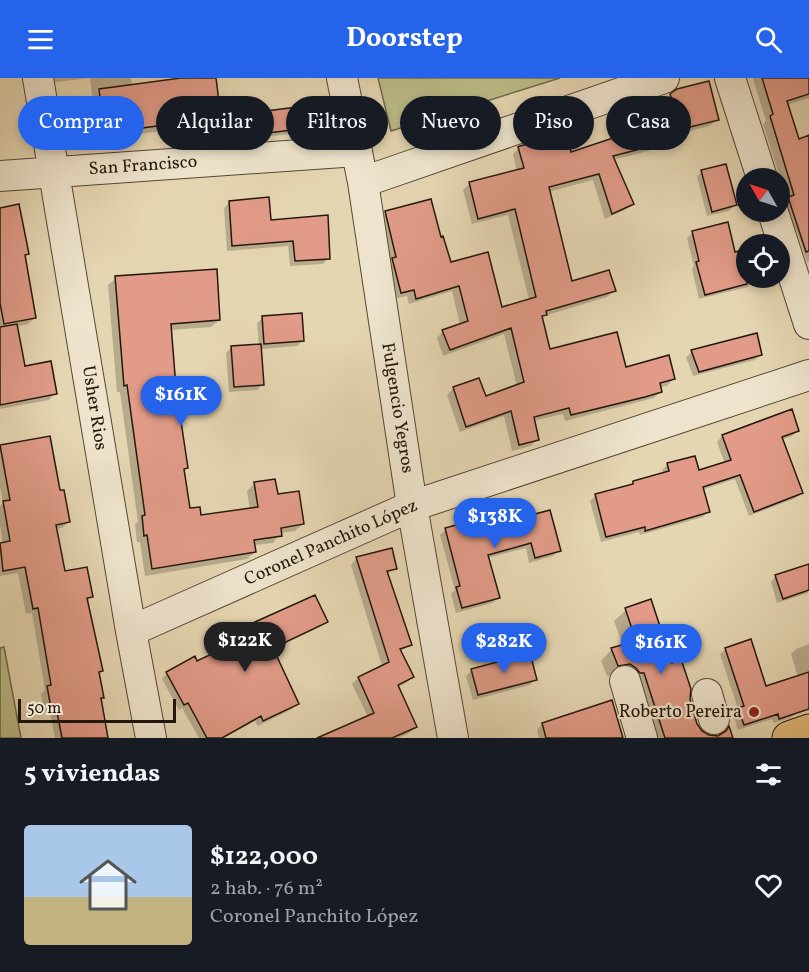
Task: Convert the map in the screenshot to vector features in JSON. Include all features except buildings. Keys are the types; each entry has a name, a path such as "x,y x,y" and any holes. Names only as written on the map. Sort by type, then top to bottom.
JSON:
{"main road":[{"path":"789,738 809,731"}],"street":[{"name":"Usher Rios","path":"38,78 151,738"},
{"name":"Fulgencio Yegros","path":"342,78 363,182 412,506 453,738"},
{"path":"363,182 664,78"},
{"path":"730,78 759,168"},
{"name":"San Francisco","path":"0,176 357,151"},
{"path":"776,222 809,324"},
{"name":"Coronel Panchito López","path":"131,631 412,506 809,375"},
{"path":"625,681 642,738"}],"green space":[{"path":"378,78 560,78 501,97 400,96 400,128 391,131 388,119 388,96 382,96"},
{"path":"4,647 21,738 0,738 0,648"}],"place":[{"name":"Roberto Pereira","path":"754,712"}]}
